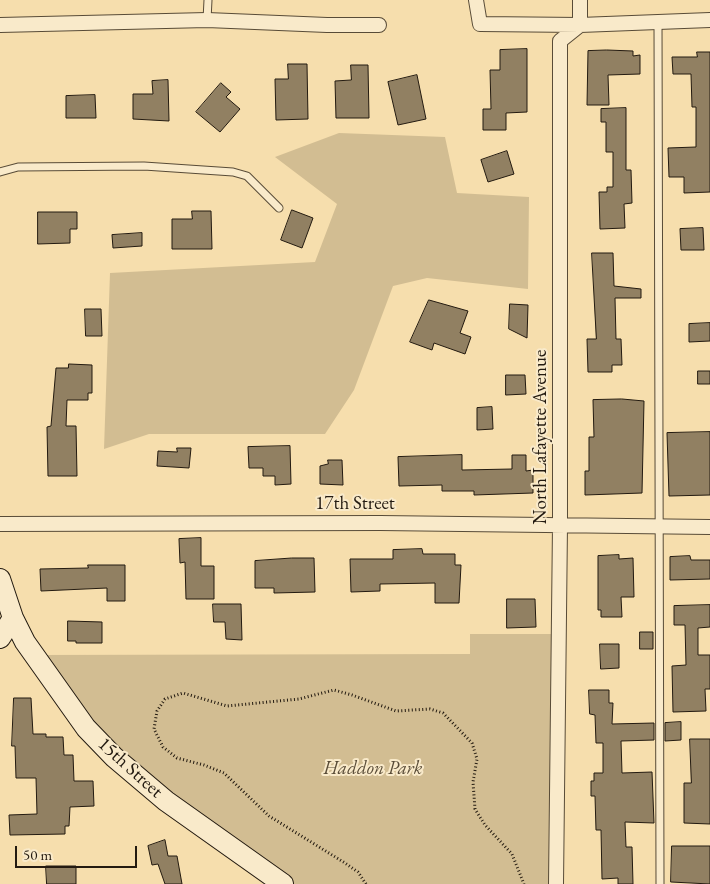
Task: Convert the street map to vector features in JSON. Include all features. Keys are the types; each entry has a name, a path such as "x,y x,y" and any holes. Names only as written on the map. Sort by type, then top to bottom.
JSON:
{"street":[{"path":"476,0 480,24 580,25 710,20"},
{"path":"580,0 580,25"},
{"path":"0,24 207,20 327,25 380,25"},
{"name":"North Lafayette Avenue","path":"556,884 560,525 560,41 580,25"},
{"name":"17th Street","path":"0,524 380,523 710,527"},
{"name":"15th Street","path":"0,579 12,618 25,642 86,728 114,757 166,801 283,884"},
{"path":"0,638 12,618"}],"lane":[{"path":"207,20 208,0"},
{"path":"658,22 661,526 660,884"},
{"path":"0,172 18,167 134,166 233,172 247,176 279,208"}],"path":[{"path":"366,884 358,872 269,816 224,773 178,758 163,747 154,729 157,711 165,699 183,693 227,706 299,699 334,690 396,711 430,709 443,713 472,742 477,759 473,782 475,809 485,825 512,854 524,884"}],"green space":[{"path":"339,133 445,137 457,193 529,197 528,289 427,278 393,286 354,390 325,434 149,434 104,449 110,273 315,262 337,204 275,157"},
{"name":"Haddon Park","path":"470,634 559,634 556,884 283,884 148,787 35,655 470,654"}],"building":[{"path":"527,49 527,112 506,113 506,130 483,130 483,109 491,109 490,70 500,70 500,50"},
{"path":"588,51 633,51 633,56 640,55 640,74 608,75 609,105 587,105"},
{"path":"697,52 710,52 710,192 684,193 684,177 669,177 668,148 696,147 696,107 692,107 691,74 673,74 672,57 697,57"},
{"path":"288,64 307,64 308,119 276,120 275,79 288,79"},
{"path":"351,65 368,65 369,118 336,118 335,81 351,80"},
{"path":"417,75 426,119 398,125 388,82"},
{"path":"168,80 169,121 133,119 133,94 153,94 152,81"},
{"path":"221,83 231,92 226,97 240,109 220,132 196,112"},
{"path":"95,95 96,118 66,118 66,96"},
{"path":"626,108 626,170 631,170 632,203 624,204 625,228 600,229 599,192 607,192 607,187 613,187 613,152 606,152 606,122 601,122 601,109"},
{"path":"507,151 514,174 488,182 481,160"},
{"path":"292,210 313,218 302,248 281,240"},
{"path":"192,211 211,211 212,249 172,249 172,219 192,219"},
{"path":"38,212 77,212 77,229 70,229 70,243 38,244"},
{"path":"703,228 704,250 681,250 680,229"},
{"path":"142,233 142,246 113,248 112,235"},
{"path":"592,253 613,253 614,286 641,289 641,298 615,298 616,339 621,339 622,365 612,365 612,372 588,372 587,339 596,339"},
{"path":"429,300 468,311 460,333 471,337 465,354 434,343 432,350 410,342"},
{"path":"510,304 528,305 527,338 509,329"},
{"path":"85,309 101,309 102,336 86,336"},
{"path":"710,323 710,341 689,342 689,324"},
{"path":"69,364 92,365 92,393 88,393 88,400 67,400 66,426 76,426 77,476 48,476 47,427 51,426 56,368 68,368"},
{"path":"698,371 710,371 710,384 698,384"},
{"path":"506,375 525,375 526,394 506,395"},
{"path":"622,399 644,401 642,493 585,495 585,471 589,471 589,437 594,437 593,400"},
{"path":"492,407 493,429 477,430 477,408"},
{"path":"710,432 710,495 669,496 667,433"},
{"path":"290,446 291,484 275,485 275,476 263,476 263,468 249,468 248,447"},
{"path":"177,448 191,448 189,468 157,466 158,451 177,452"},
{"path":"462,455 462,470 512,469 512,455 526,455 526,471 533,470 533,493 474,495 474,491 442,491 442,485 399,486 398,457"},
{"path":"328,460 342,460 343,485 320,484 320,466 328,464"},
{"path":"201,538 201,566 214,566 214,599 186,599 185,562 180,563 179,539"},
{"path":"422,549 423,554 455,554 455,565 461,565 459,603 435,603 435,583 380,584 380,591 351,592 350,559 393,559 393,550"},
{"path":"619,555 619,559 633,558 634,597 621,597 622,617 601,617 601,610 598,610 598,556"},
{"path":"690,556 691,560 710,560 710,579 670,580 670,557"},
{"path":"314,558 315,592 274,593 274,588 255,588 255,561"},
{"path":"88,565 125,565 125,601 107,601 107,588 41,591 40,569 88,568"},
{"path":"507,599 535,599 536,627 507,628"},
{"path":"213,604 241,604 242,640 226,639 225,622 214,622"},
{"path":"710,605 710,627 698,628 698,655 710,655 710,689 705,689 706,711 673,712 672,666 686,665 685,625 674,625 674,606"},
{"path":"68,621 102,622 102,643 76,643 76,641 68,641"},
{"path":"640,632 653,632 653,649 640,649"},
{"path":"600,644 619,644 619,668 601,669"},
{"path":"589,690 609,690 609,703 613,703 612,724 654,723 654,740 621,741 622,773 652,772 654,823 625,822 626,847 632,847 633,884 618,884 618,878 602,879 601,830 596,830 595,796 591,796 591,781 594,781 594,773 603,773 603,743 596,743 595,715 590,714"},
{"path":"14,698 31,698 33,734 46,734 46,737 63,737 64,755 73,755 74,781 93,781 94,806 70,807 69,826 65,826 65,834 10,835 9,815 37,814 36,778 16,778 15,746 12,746"},
{"path":"681,722 681,740 665,741 665,723"},
{"path":"690,739 710,739 710,824 684,823 684,783 691,783"},
{"path":"165,840 168,856 177,856 182,884 165,884 158,864 152,865 148,846"},
{"path":"672,846 710,846 710,884 671,882"},
{"path":"46,866 76,866 76,884 47,884"}]}
